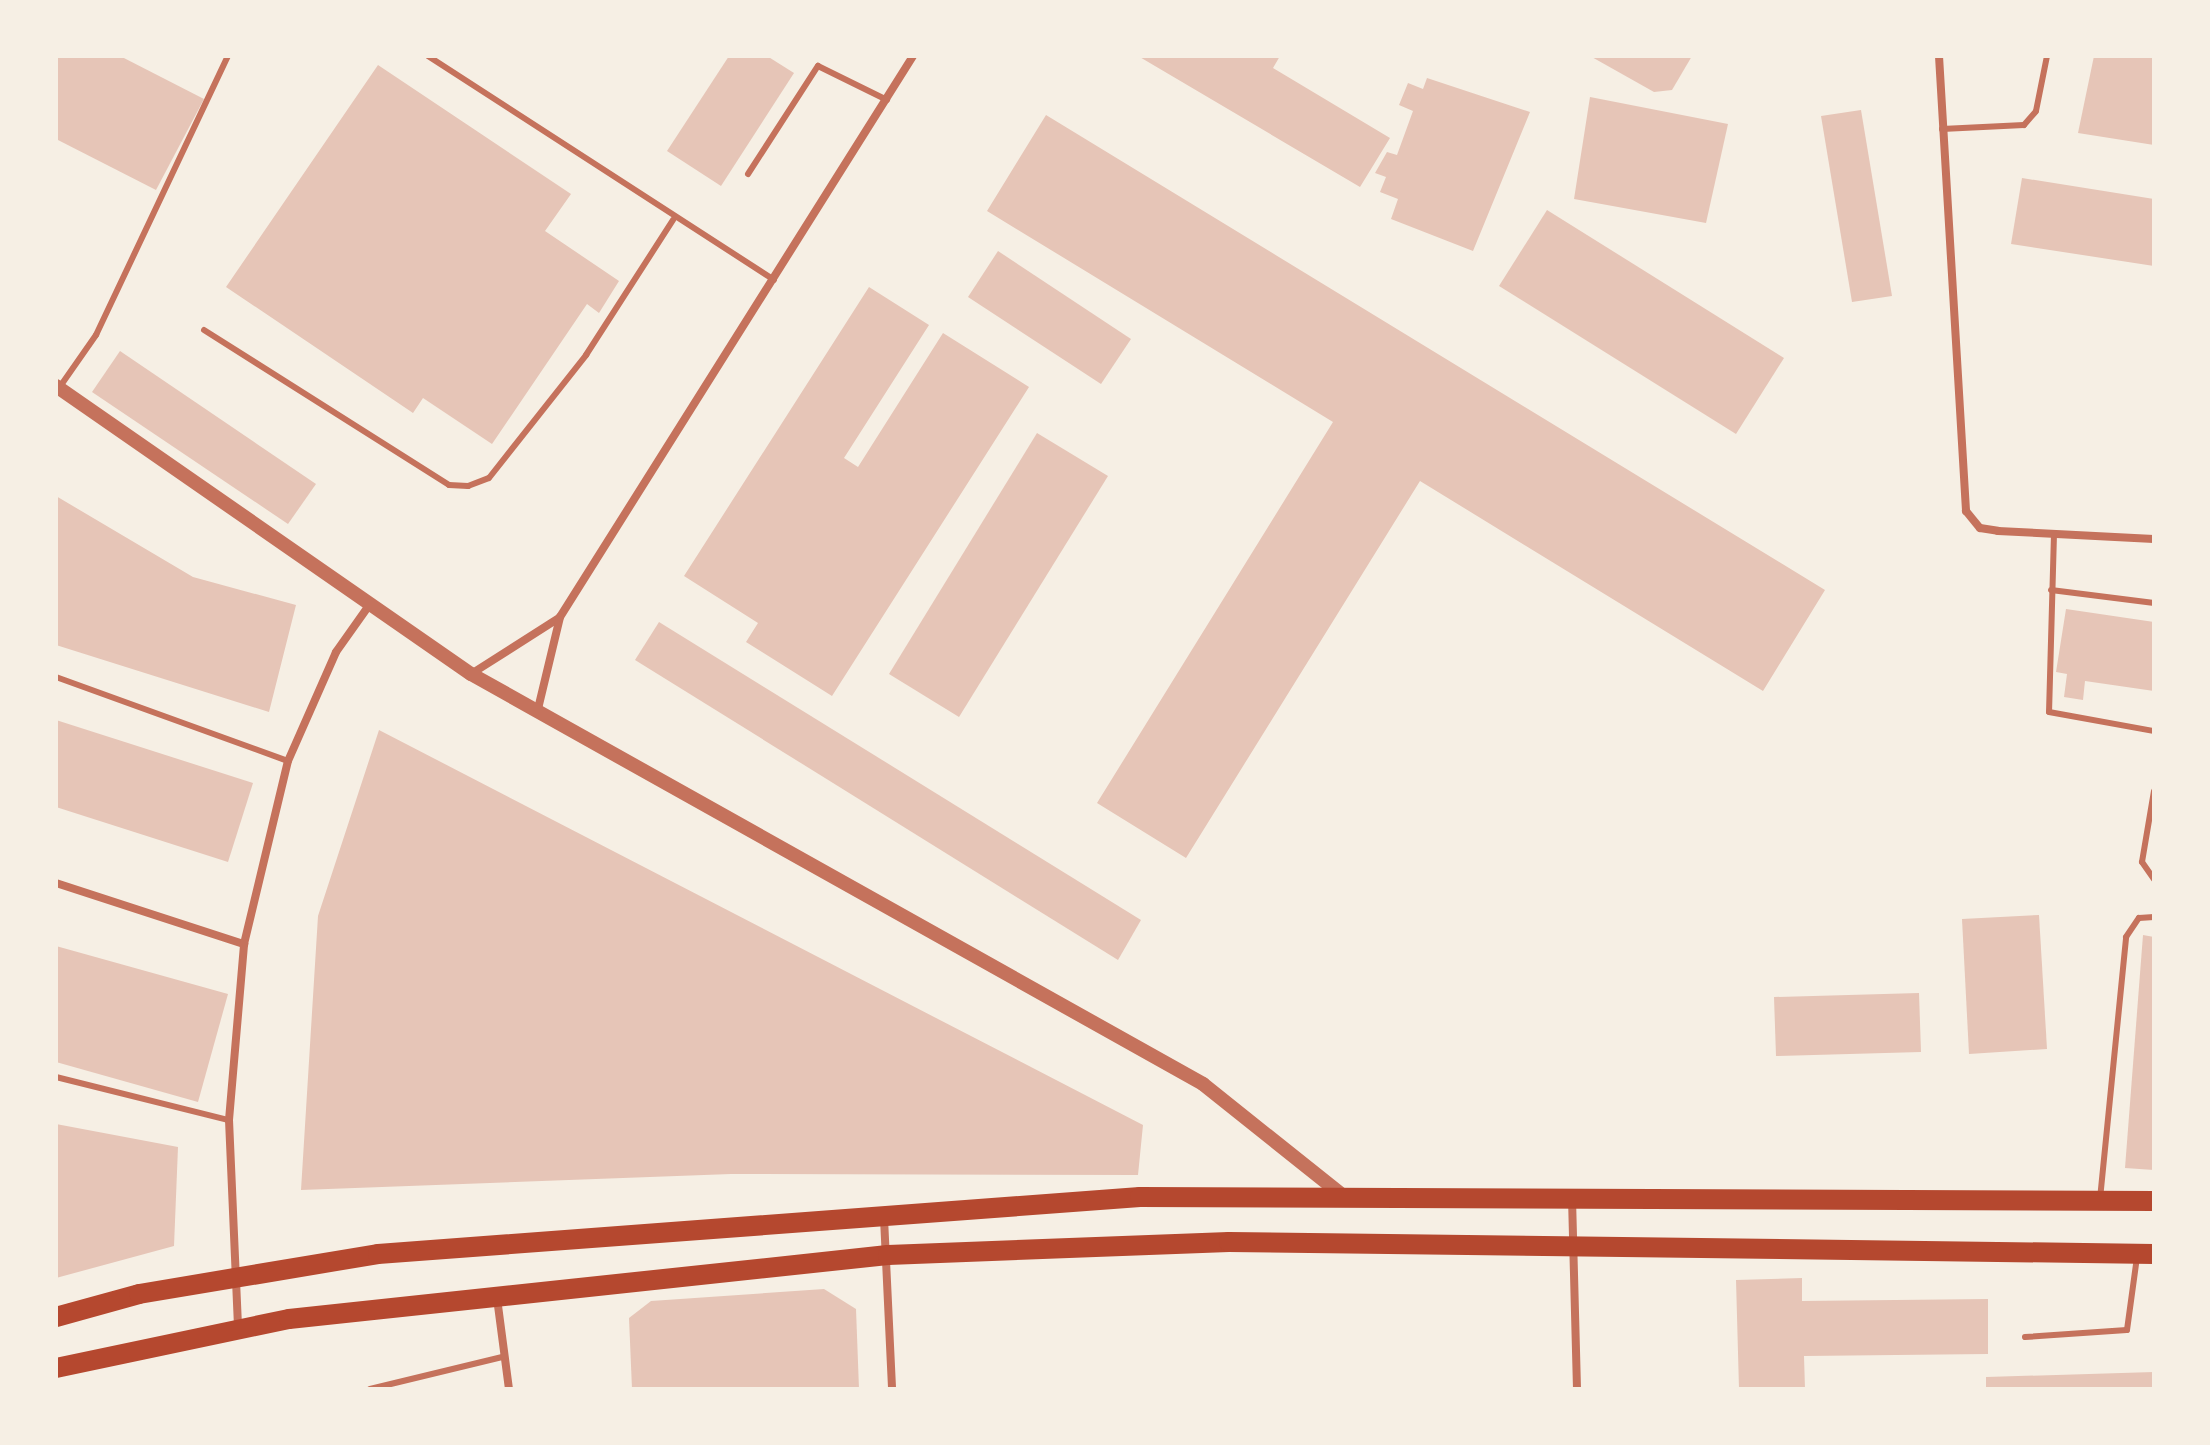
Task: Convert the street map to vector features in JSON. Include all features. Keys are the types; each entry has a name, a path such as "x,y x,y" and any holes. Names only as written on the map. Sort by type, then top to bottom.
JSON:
{"main road":[{"path":"56,1317 233,1276 393,1252 883,1211 1341,1194 2154,1201"},
{"path":"56,1368 238,1326 496,1293 888,1255 1229,1242 1574,1243 2146,1254"}],"street":[{"path":"537,713 560,617 776,281 913,56"},
{"path":"1939,56 1966,511 1980,528 2154,539"},
{"path":"57,387 471,674 1203,1084 1341,1194"},
{"path":"238,1326 233,1276 229,1120 244,944 288,761 336,652 370,604"},
{"path":"471,674 560,617"},
{"path":"56,883 244,944"},
{"path":"1572,1198 1577,1389"},
{"path":"883,1211 888,1255 892,1389"},
{"path":"496,1293 502,1357 509,1389"}],"lane":[{"path":"57,387 96,335 228,56"},
{"path":"428,56 673,220 776,281"},
{"path":"1942,129 2024,125 2036,111 2047,56"},
{"path":"748,174 818,66 887,100"},
{"path":"204,330 449,485 468,486 489,478 586,355 673,220"},
{"path":"2054,534 2049,712 2154,731"},
{"path":"2051,590 2154,603"},
{"path":"56,677 288,761"},
{"path":"2154,791 2142,862 2154,879"},
{"path":"2100,1199 2126,937 2139,918 2154,917"},
{"path":"56,1077 229,1120"},
{"path":"2025,1337 2127,1330 2146,1254"},
{"path":"370,1389 502,1357"}],"building":[{"path":"56,56 120,56 204,99 156,190 56,139"},
{"path":"729,56 767,56 794,73 721,186 667,151"},
{"path":"1138,56 1280,56 1273,68 1390,138 1360,187"},
{"path":"1590,56 1692,56 1672,90 1654,92"},
{"path":"2094,56 2154,56 2154,145 2078,133"},
{"path":"378,65 571,194 545,231 619,281 599,313 587,304 492,444 423,398 413,413 226,287"},
{"path":"1427,78 1530,112 1473,251 1391,219 1398,199 1380,192 1386,177 1375,173 1387,152 1397,155 1413,111 1399,105 1408,83 1423,89"},
{"path":"1590,97 1728,124 1706,223 1574,199"},
{"path":"1861,110 1892,296 1852,302 1821,116"},
{"path":"1046,115 1825,590 1763,691 1420,481 1186,858 1097,803 1333,422 987,211"},
{"path":"2022,178 2154,199 2154,266 2011,244"},
{"path":"1547,210 1784,358 1736,434 1499,286"},
{"path":"998,251 1131,339 1101,384 968,297"},
{"path":"869,287 929,325 844,458 858,467 943,333 1029,387 832,696 746,642 758,623 684,576"},
{"path":"120,351 316,484 288,524 92,392"},
{"path":"1037,433 1108,476 959,717 889,674"},
{"path":"56,496 193,577 296,605 269,712 56,645"},
{"path":"2066,609 2154,622 2154,691 2085,681 2083,700 2064,697 2067,674 2056,672"},
{"path":"659,622 1141,920 1118,960 635,660"},
{"path":"56,720 253,783 228,862 56,807"},
{"path":"379,730 1143,1125 1138,1175 731,1174 301,1190 318,916"},
{"path":"2039,915 2047,1049 1969,1054 1962,919"},
{"path":"2143,935 2154,937 2154,1170 2125,1168"},
{"path":"56,946 228,994 198,1102 56,1062"},
{"path":"1919,993 1921,1052 1776,1056 1774,997"},
{"path":"56,1124 178,1147 174,1246 56,1278"},
{"path":"1802,1278 1802,1301 1988,1299 1988,1354 1804,1356 1805,1389 1739,1389 1736,1280"},
{"path":"824,1289 856,1309 859,1389 632,1389 629,1318 651,1301"},
{"path":"2154,1372 2154,1389 1986,1389 1986,1377"}]}
